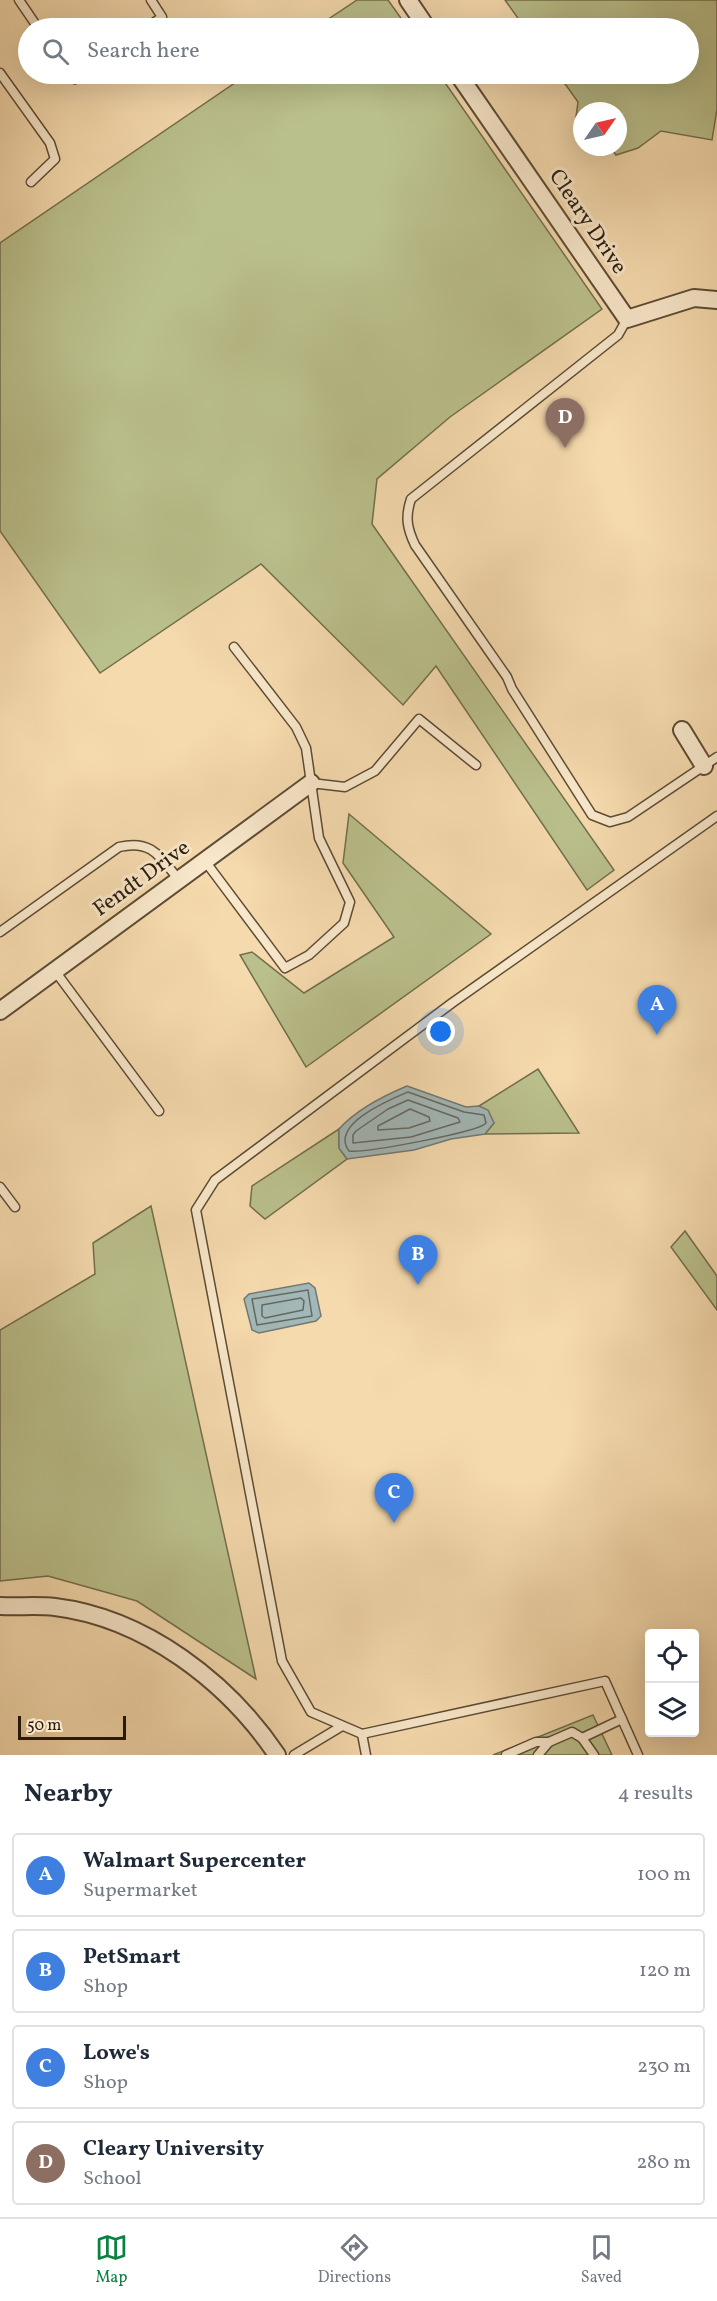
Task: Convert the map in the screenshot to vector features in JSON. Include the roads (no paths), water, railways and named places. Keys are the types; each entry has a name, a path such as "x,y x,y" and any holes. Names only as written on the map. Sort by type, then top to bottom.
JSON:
{"street":[{"path":"408,0 420,18"},
{"name":"Cleary Drive","path":"465,84 627,319"},
{"path":"627,319 694,298 717,300"},
{"path":"682,730 710,761"},
{"name":"Fendt Drive","path":"0,1011 311,783"},
{"path":"0,1606 55,1607 100,1617 140,1633 186,1661 223,1690 256,1724 277,1755"}],"lane":[{"path":"19,0 31,18"},
{"path":"151,0 161,18"},
{"path":"0,72 50,142 55,159 31,182"},
{"path":"627,319 618,335 411,499 406,513 407,527 415,545 507,677 512,689 592,816 610,822 628,817 710,761"},
{"path":"205,861 285,968 309,955 344,923 350,902 319,838 306,748 296,727 234,647"},
{"path":"311,783 345,787 375,771 419,719 476,765"},
{"path":"638,1755 606,1681 362,1734 311,1712 282,1661 196,1210 215,1180 452,1003 717,816"},
{"path":"0,932 119,847 133,844 148,847 179,880"},
{"path":"55,971 159,1111"},
{"path":"0,1188 15,1207"},
{"path":"582,1738 622,1719"},
{"path":"294,1755 342,1726"},
{"path":"506,1755 536,1742 549,1742 572,1732 582,1738 594,1755"},
{"path":"362,1734 366,1755"},
{"path":"538,1755 549,1742"}],"water":[{"path":"407,1086 466,1107 479,1106 488,1110 494,1123 485,1134 451,1139 414,1150 347,1159 339,1148 339,1129 371,1104"},
{"path":"309,1283 315,1288 321,1316 316,1321 259,1333 252,1330 244,1299 249,1294"}],"place":[{"name":"Cleary University","path":"565,448"},
{"name":"Walmart Supercenter","path":"657,1035"},
{"name":"PetSmart","path":"418,1285"},
{"name":"Lowe's","path":"394,1523"}]}
